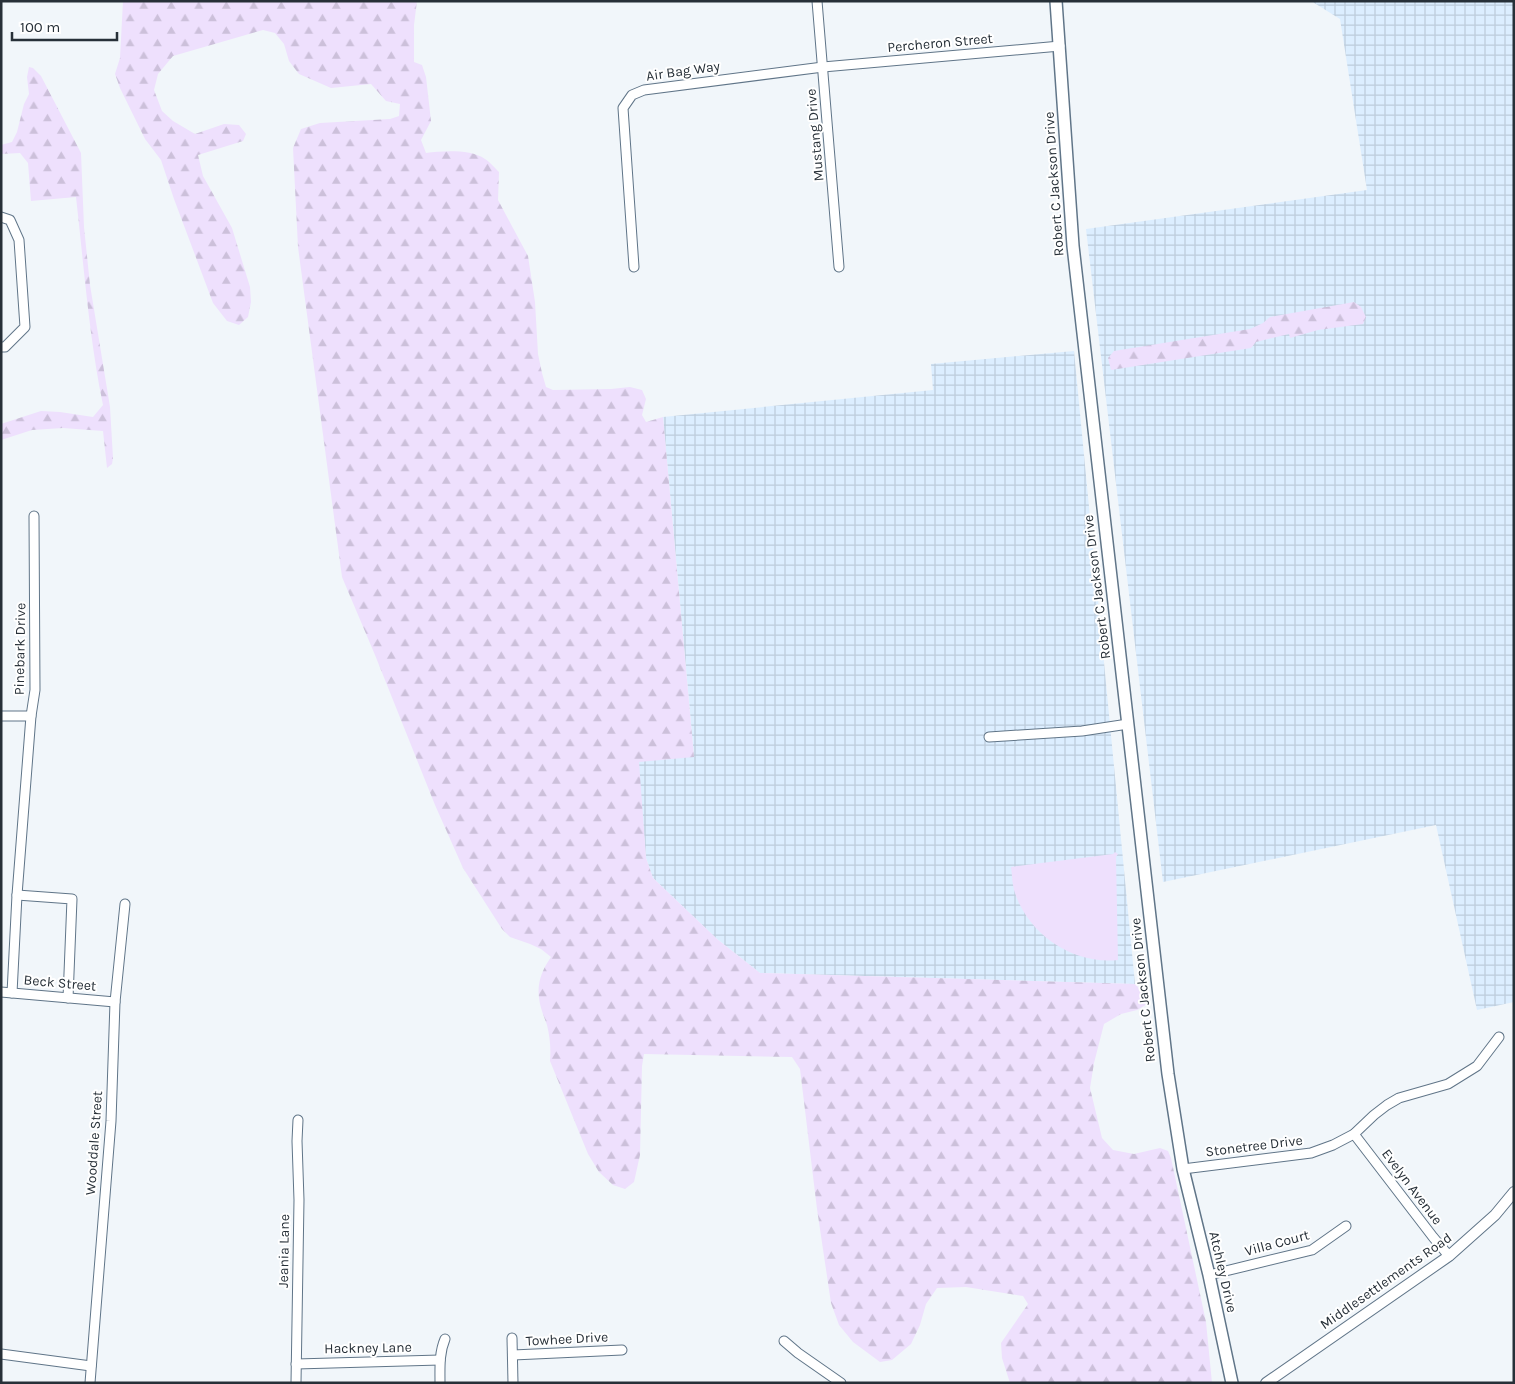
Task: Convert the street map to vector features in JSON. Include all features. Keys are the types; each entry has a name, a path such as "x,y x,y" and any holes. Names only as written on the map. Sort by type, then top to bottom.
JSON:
{"main road":[{"name":"Robert C Jackson Drive","path":"1056,1 1074,251 1168,1074 1183,1169"},
{"name":"Atchley Drive","path":"1183,1169 1209,1275 1232,1383"}],"street":[{"name":"Mustang Drive","path":"817,1 839,266"},
{"name":"Percheron Street","path":"823,67 1060,46"},
{"name":"Air Bag Way","path":"634,267 623,108 632,95 644,90 823,67"},
{"path":"1,217 10,220 19,240 25,327 5,347 1,347"},
{"name":"Pinebark Drive","path":"12,993 30,716 35,690 34,516"},
{"path":"1,716 30,716"},
{"path":"989,737 1082,730 1128,724"},
{"path":"17,895 72,899 68,998"},
{"name":"Wooddale Street","path":"90,1383 111,1121 115,1002 125,904"},
{"name":"Beck Street","path":"1,992 115,1002"},
{"name":"Stonetree Drive","path":"1183,1169 1311,1153 1333,1145 1354,1134 1374,1115 1399,1098 1448,1084 1477,1066 1499,1037"},
{"name":"Jeania Lane","path":"296,1383 299,1200 298,1120"},
{"name":"Evelyn Avenue","path":"1354,1134 1449,1256"},
{"name":"Middlesettlements Road","path":"1266,1383 1449,1256 1495,1215 1514,1192"},
{"name":"Villa Court","path":"1209,1275 1312,1250 1346,1226"},
{"path":"512,1338 513,1383"},
{"path":"440,1383 440,1360 445,1339"},
{"path":"784,1341 841,1383"},
{"name":"Towhee Drive","path":"513,1355 622,1350"},
{"path":"1,1354 91,1366"},
{"name":"Hackney Lane","path":"296,1364 440,1360"}],"shaded area":[{"path":"1311,1 1514,1 1514,1002 1477,1010 1436,825 1163,882 1086,229 1367,190 1340,19"},
{"path":"1074,351 1135,984 760,973 717,939 653,878 646,858 638,761 694,756 663,417 933,390 931,364"}],"green space":[{"path":"123,1 417,1 414,25 414,62 422,65 426,77 431,121 421,140 426,153 448,151 472,154 487,160 499,172 498,200 528,256 535,302 538,354 546,387 553,390 630,387 642,390 646,399 642,415 646,422 663,417 694,757 639,762 646,858 653,878 717,939 760,973 1135,984 1145,994 1147,1004 1137,1010 1121,1014 1104,1024 1090,1088 1102,1138 1113,1150 1134,1154 1160,1148 1168,1151 1171,1158 1206,1322 1212,1383 1010,1383 1002,1358 1001,1343 1028,1304 1023,1296 966,1287 937,1288 926,1304 920,1325 911,1344 892,1360 880,1362 853,1342 839,1325 831,1303 817,1209 800,1069 792,1057 644,1054 642,1066 640,1155 634,1182 625,1189 613,1185 599,1172 588,1154 550,1061 549,1034 540,1005 539,987 545,967 551,957 541,949 510,937 502,929 463,868 435,805 342,577 298,247 293,148 301,129 320,123 390,119 399,116 400,104 386,101 371,84 331,88 299,74 289,61 284,44 275,33 263,30 173,56 158,74 154,90 162,111 173,121 195,134 224,124 239,125 246,134 243,141 198,155 203,176 232,228 250,287 251,302 248,317 239,325 227,321 213,303 161,160 145,139 115,74 120,58"},
{"path":"29,67 33,68 41,76 81,153 84,227 90,285 110,407 113,458 112,464 107,468 103,431 63,428 32,430 1,440 1,424 41,411 93,417 103,405 90,328 76,197 31,201 28,163 20,153 1,154 1,145 12,142 17,132 24,104 29,94 27,77"},
{"path":"1354,302 1361,307 1366,317 1363,324 1318,330 1290,338 1289,334 1256,342 1251,348 1111,370 1108,358 1114,351 1250,329 1263,323 1270,317"},
{"path":"1115,852 1118,854 1116,857 1118,960 1101,960 1069,952 1041,933 1029,920 1020,906 1014,890 1011,867 1113,854"}]}
